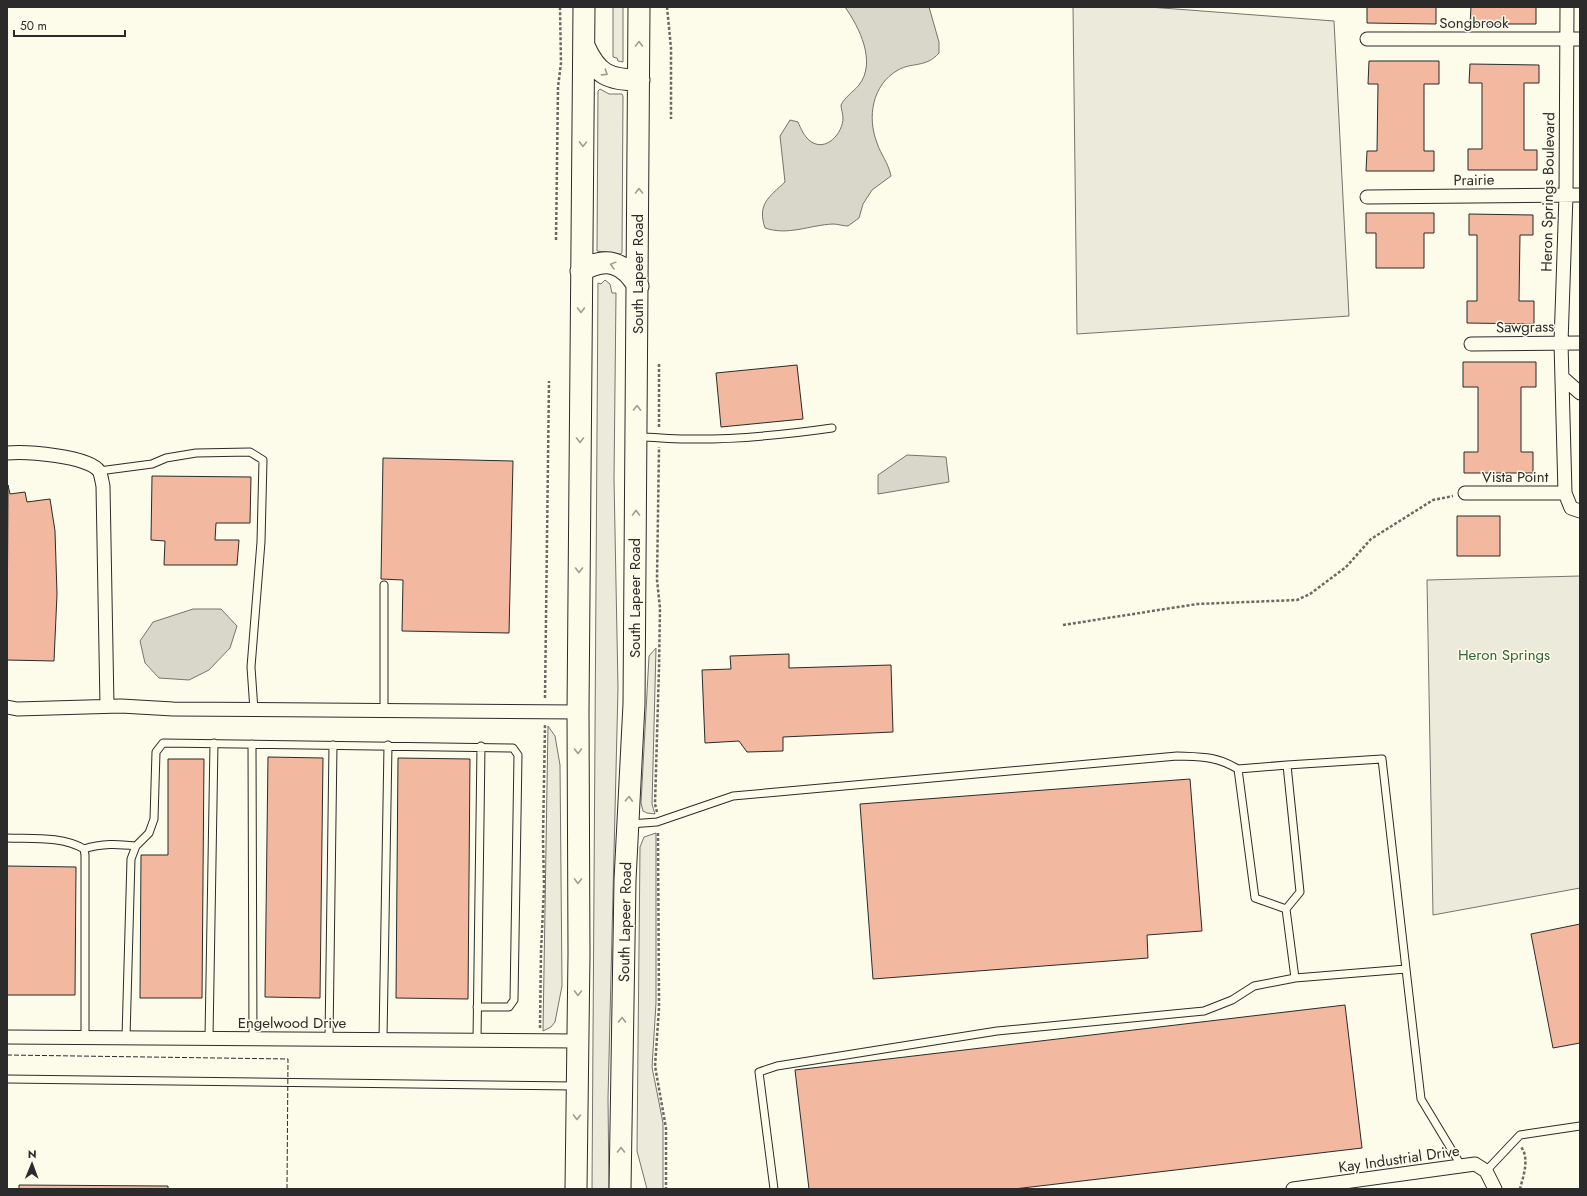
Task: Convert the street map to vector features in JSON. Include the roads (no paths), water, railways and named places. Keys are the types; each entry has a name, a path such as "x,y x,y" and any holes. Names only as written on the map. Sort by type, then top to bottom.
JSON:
{"main road":[{"path":"576,1189 578,1041 578,712 584,7"},
{"name":"South Lapeer Road","path":"620,1189 625,888 634,704 639,7"},
{"path":"584,45 595,66 602,72 620,80 639,80"},
{"path":"581,271 598,264 616,265 624,268 631,274 638,286"}],"street":[{"name":"Heron Springs Boulevard","path":"1567,7 1566,195 1560,343 1565,493 1571,508 1580,511"},
{"name":"Songbrook","path":"1367,39 1580,39"},
{"name":"Prairie","path":"1367,197 1580,195"},
{"name":"Sawgrass","path":"1471,344 1580,343"},
{"path":"1562,377 1580,393"},
{"path":"7,453 28,452 43,454 88,463 99,471 102,486 107,706"},
{"name":"Vista Point","path":"1465,493 1565,493"},
{"path":"7,707 17,709 107,706 254,710 578,712"},
{"name":"Engelwood Drive","path":"7,1037 578,1041"},
{"name":"Kay Industrial Drive","path":"1293,1189 1462,1167 1475,1164 1486,1171"},
{"path":"1486,1171 1495,1189"}],"lane":[{"path":"636,437 683,439 767,436 832,428"},
{"path":"99,471 152,464 166,458 196,453 250,452 263,460 261,542 251,668 254,710"},
{"path":"384,585 384,711"},
{"path":"126,1038 131,859 136,846 149,833 154,819 156,752 163,743 482,746 513,748 518,754 514,1000 509,1007 478,1007"},
{"path":"208,1038 214,743"},
{"path":"252,744 252,1038"},
{"path":"329,1039 333,745"},
{"path":"383,1039 388,745"},
{"path":"477,1040 482,746"},
{"path":"628,824 658,822 733,796 1177,756 1220,759 1238,769 1382,760 1422,1099 1462,1167"},
{"path":"1287,766 1300,892 1286,910 1295,978"},
{"path":"1238,769 1255,898 1286,910"},
{"path":"7,838 63,841 75,844 84,849 95,845 111,843 136,846"},
{"path":"84,849 85,1037"},
{"path":"774,1189 759,1072 777,1066 997,1031 1204,1011 1232,1000 1254,986 1295,978 1406,969"},
{"path":"7,1079 577,1086"},
{"path":"1486,1171 1520,1135 1580,1126"}],"park label":[{"name":"Heron Springs","path":"1504,655"}]}
